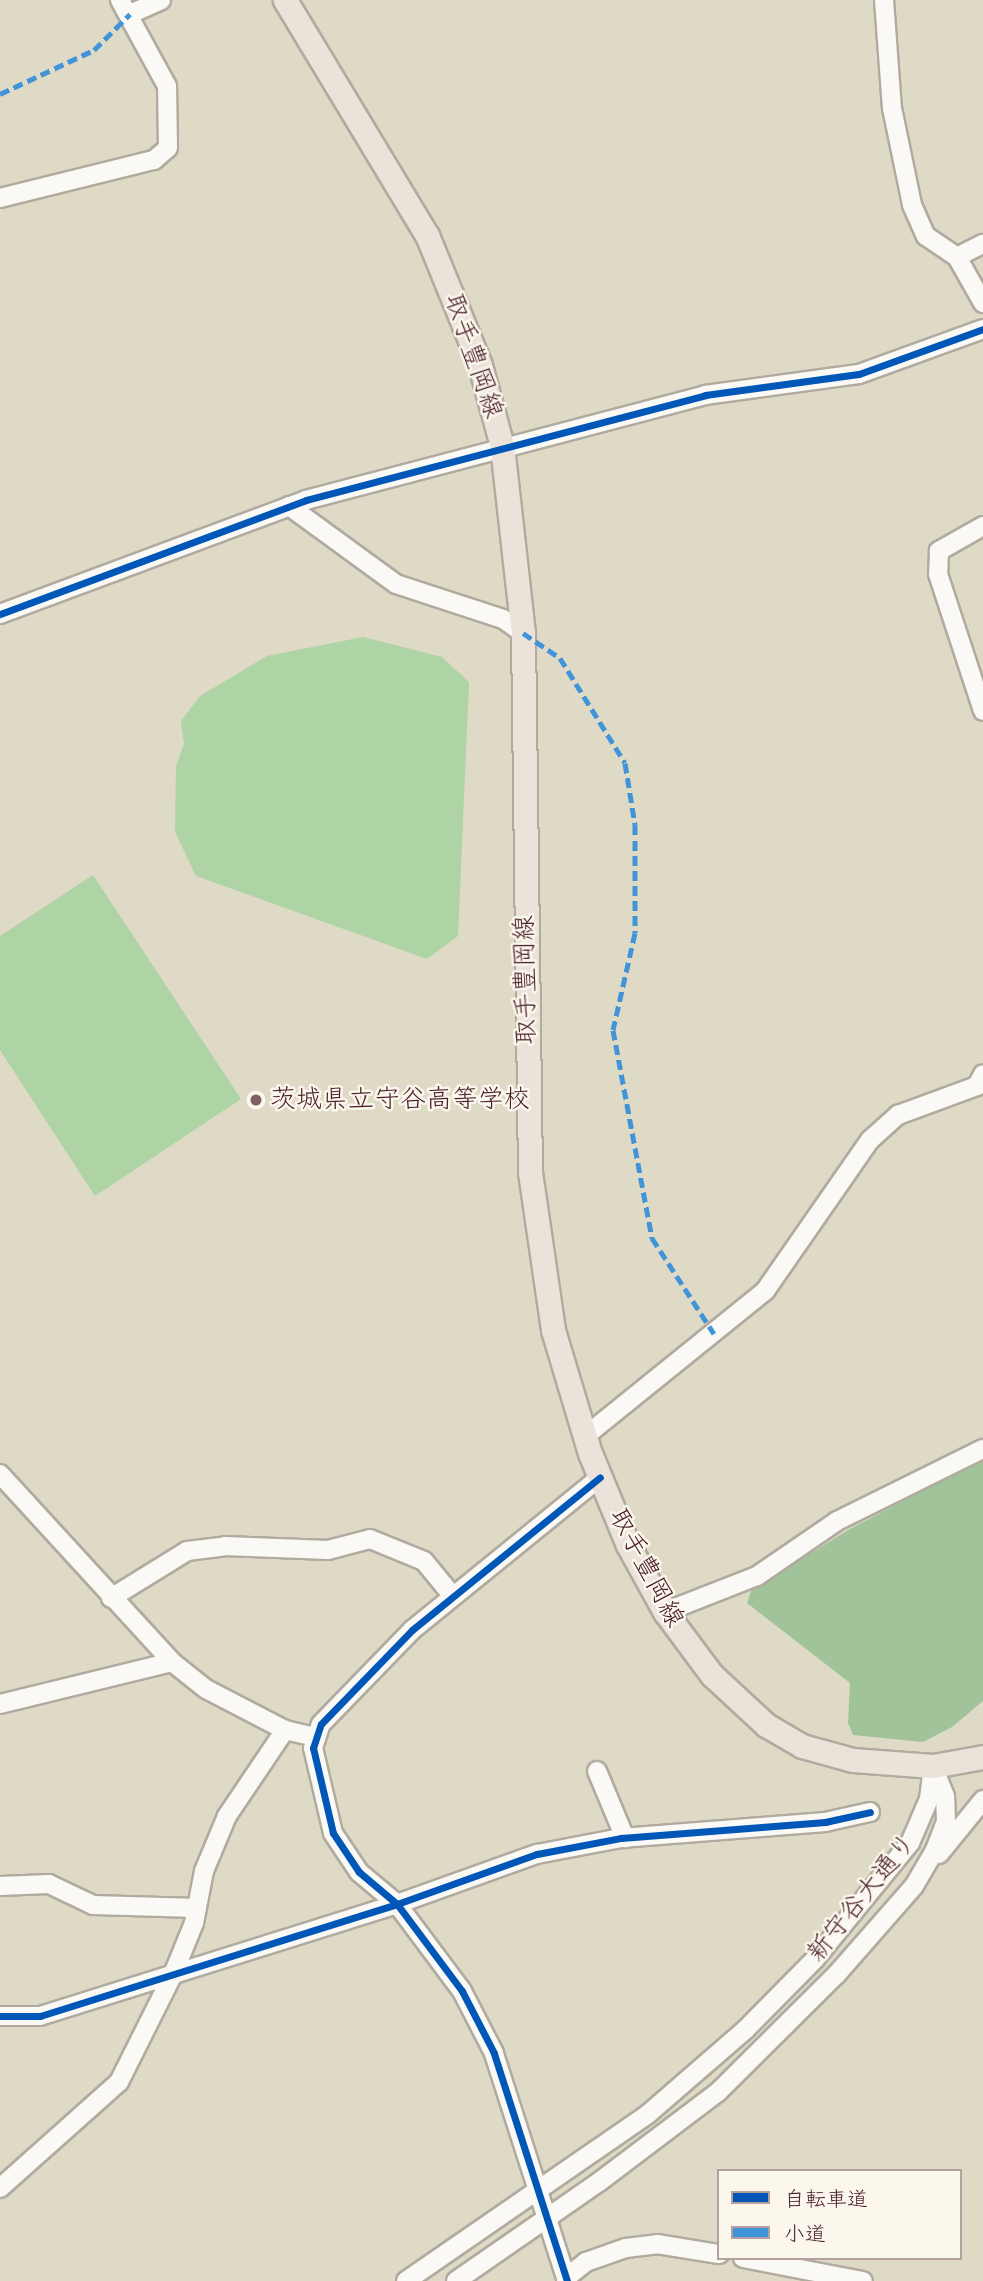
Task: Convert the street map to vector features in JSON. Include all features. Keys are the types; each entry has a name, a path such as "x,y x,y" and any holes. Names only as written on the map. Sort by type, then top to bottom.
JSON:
{"main road":[{"name":"取手豊岡線","path":"285,0 427,235 480,365 502,446 523,633 530,1172 553,1330 584,1437 628,1545 665,1612 735,1700 802,1746 853,1760 933,1766 983,1757"}],"street":[{"path":"0,198 154,160 168,148 167,86 125,7 160,0"},
{"path":"884,0 892,108 912,205 926,236 957,257 983,303"},
{"path":"957,257 983,244"},
{"path":"0,614 289,506 502,446 705,396 859,374 983,329"},
{"path":"289,506 396,584 503,619 523,633"},
{"path":"983,526 939,551 938,574 983,711"},
{"path":"584,1437 765,1292 870,1140 898,1115 981,1084"},
{"path":"665,1612 757,1576 838,1521 983,1449"},
{"path":"0,1474 172,1662 206,1689 285,1730 315,1737"},
{"path":"600,1477 451,1594 321,1724 315,1737 313,1762 332,1833 359,1872 397,1904 462,1991 495,2053 566,2279 586,2262 626,2248 657,2244 717,2254"},
{"path":"111,1598 187,1551 225,1546 328,1550 370,1539 424,1561 451,1594"},
{"path":"0,1704 172,1662"},
{"path":"0,2188 119,2082 174,1972 197,1908 204,1871 228,1815 285,1730"},
{"name":"新守谷大通り","path":"456,2281 661,2137 763,2052 914,1886 946,1822 945,1796 933,1766"},
{"name":"新守谷大通り","path":"406,2281 540,2191 702,2070 815,1959 910,1843 929,1799 933,1766"},
{"path":"597,1771 625,1838"},
{"path":"914,1886 983,1800"},
{"path":"0,2016 40,2016 397,1904 537,1854 625,1838 825,1822 870,1812"},
{"path":"0,1886 49,1884 93,1905 197,1908"},
{"path":"753,2260 863,2281"}],"green space":[{"path":"363,637 442,657 469,682 458,936 427,959 196,876 175,832 176,766 184,744 181,721 200,696 267,656"},
{"path":"93,875 241,1099 95,1196 0,1050 0,936"},
{"path":"983,1459 983,1701 952,1727 923,1742 853,1735 848,1723 850,1683 747,1603 751,1591 848,1530"}],"marked path":[{"path":"0,94 94,50 130,14"},
{"path":"523,633 560,658 625,763 635,825 635,933 613,1030 652,1238 714,1334"}],"cycle path":[{"path":"0,614 306,500 705,395 859,374 983,329"},
{"path":"567,2281 494,2053 462,1991 397,1904 359,1872 333,1833 313,1748 321,1724 412,1630 600,1477"},
{"path":"0,2016 40,2016 397,1904 537,1854 621,1838 825,1822 870,1812"}],"place":[{"name":"茨城県立守谷高等学校","path":"256,1100"}]}
